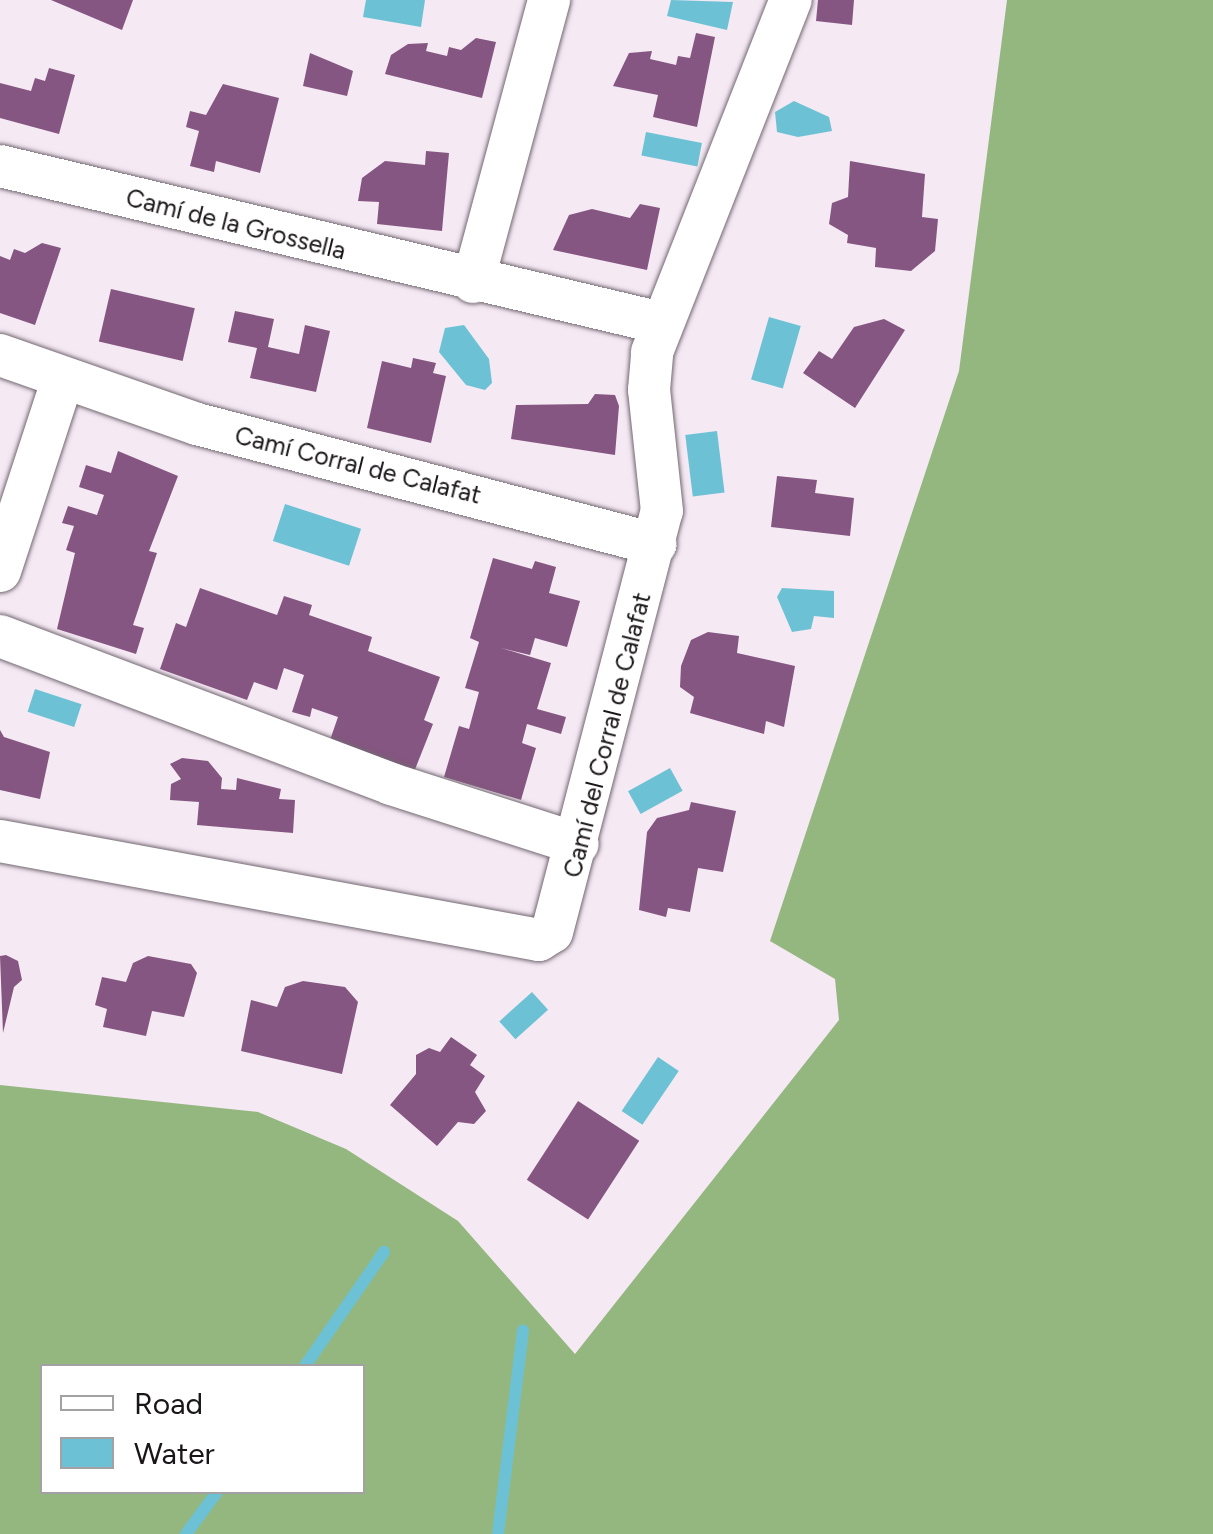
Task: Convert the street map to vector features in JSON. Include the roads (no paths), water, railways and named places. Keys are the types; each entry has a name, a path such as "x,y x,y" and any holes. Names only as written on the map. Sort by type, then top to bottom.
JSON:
{"street":[{"path":"472,282 550,0"},
{"name":"Camí del Corral de Calafat","path":"0,841 539,940 560,918 656,544 661,482 649,368 661,322 791,0"},
{"name":"Camí de la Grossella","path":"0,166 472,282 661,322"},
{"name":"Camí Corral de Calafat","path":"0,355 197,424 656,544"},
{"path":"0,571 63,378"},
{"path":"0,636 391,784 578,844"}],"water":[{"path":"366,0 425,0 421,27 363,17"},
{"path":"671,0 733,2 727,30 667,16"},
{"path":"794,101 829,117 832,131 798,137 777,132 775,112"},
{"path":"646,132 702,143 697,166 641,156"},
{"path":"769,317 801,326 783,389 751,379"},
{"path":"464,325 489,359 492,383 485,390 466,385 439,352 445,328"},
{"path":"717,431 725,493 693,496 685,435"},
{"path":"285,504 361,529 349,566 273,541"},
{"path":"782,588 834,591 834,618 814,616 811,629 792,632 777,597"},
{"path":"35,689 82,704 74,727 28,712"},
{"path":"670,768 683,791 641,814 628,791"},
{"path":"532,992 548,1010 515,1039 499,1021"},
{"path":"658,1057 679,1071 642,1125 622,1111"}],"waterway":[{"path":"306,1364 384,1252"},
{"path":"498,1534 523,1331"},
{"path":"186,1534 216,1494"}]}
